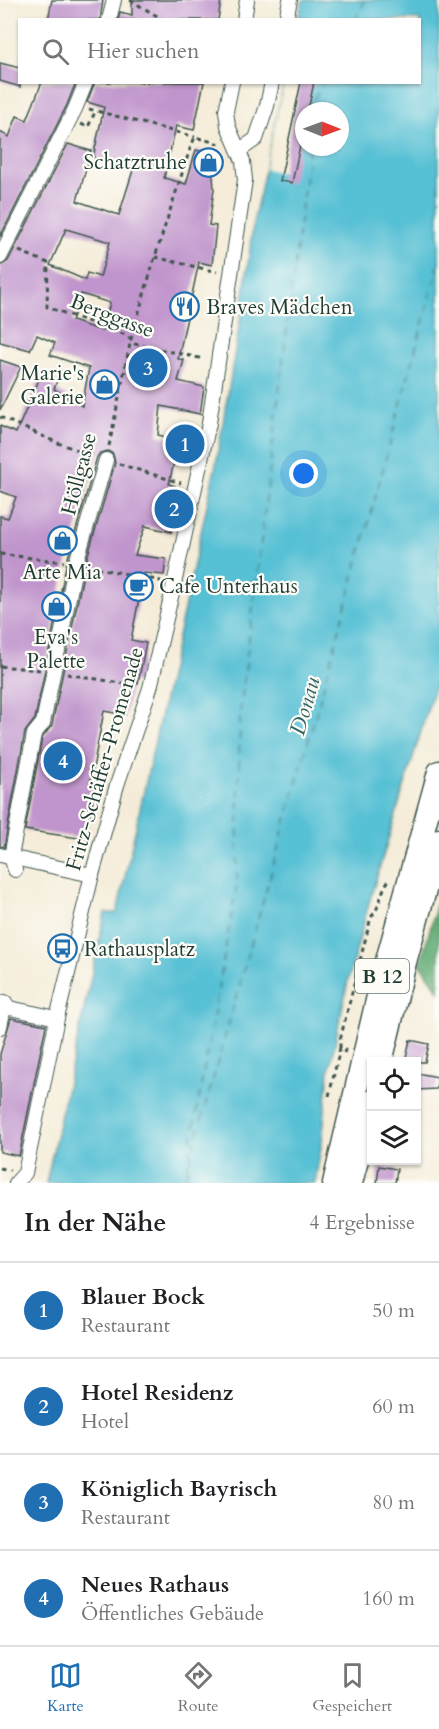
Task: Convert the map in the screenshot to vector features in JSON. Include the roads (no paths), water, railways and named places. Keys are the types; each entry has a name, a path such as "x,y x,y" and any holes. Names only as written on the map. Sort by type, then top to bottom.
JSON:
{"main road":[{"name":"B 12","path":"334,1183 382,975 439,772"},
{"name":"B 12","path":"382,1057 405,962 439,840"},
{"path":"351,1183 369,1111"}],"street":[{"path":"110,18 114,0"},
{"path":"244,18 247,0"},
{"path":"286,18 290,0"},
{"path":"3,251 75,109 85,84"},
{"name":"Fritz-Schäffer-Promenade","path":"20,1178 92,875 117,785 150,688 209,423 245,180 240,150 228,126 226,111 232,84"},
{"path":"240,150 256,139 272,84"},
{"name":"Höllgasse","path":"9,861 34,734 43,723 76,563 106,460"},
{"path":"9,861 92,875"},
{"path":"0,1027 3,1005 57,1018"}],"water":[{"name":"Donau","path":"303,0 439,0 439,672 371,896 348,981 329,1071 322,1142 315,1183 46,1183 105,913 117,913 216,464 241,315 254,219 284,84 421,84 421,18 298,18"}],"place":[{"name":"Schatztruhe","path":"208,162"},
{"name":"Braves Mädchen","path":"185,307"},
{"name":"Königlich Bayrisch","path":"148,368"},
{"name":"Marie's Galerie","path":"105,385"},
{"name":"Blauer Bock","path":"185,444"},
{"name":"Hotel Residenz","path":"174,509"},
{"name":"Arte Mia","path":"62,541"},
{"name":"Cafe Unterhaus","path":"138,586"},
{"name":"Eva's Palette","path":"56,606"},
{"name":"Neues Rathaus","path":"63,761"},
{"name":"Rathausplatz","path":"63,949"}]}
